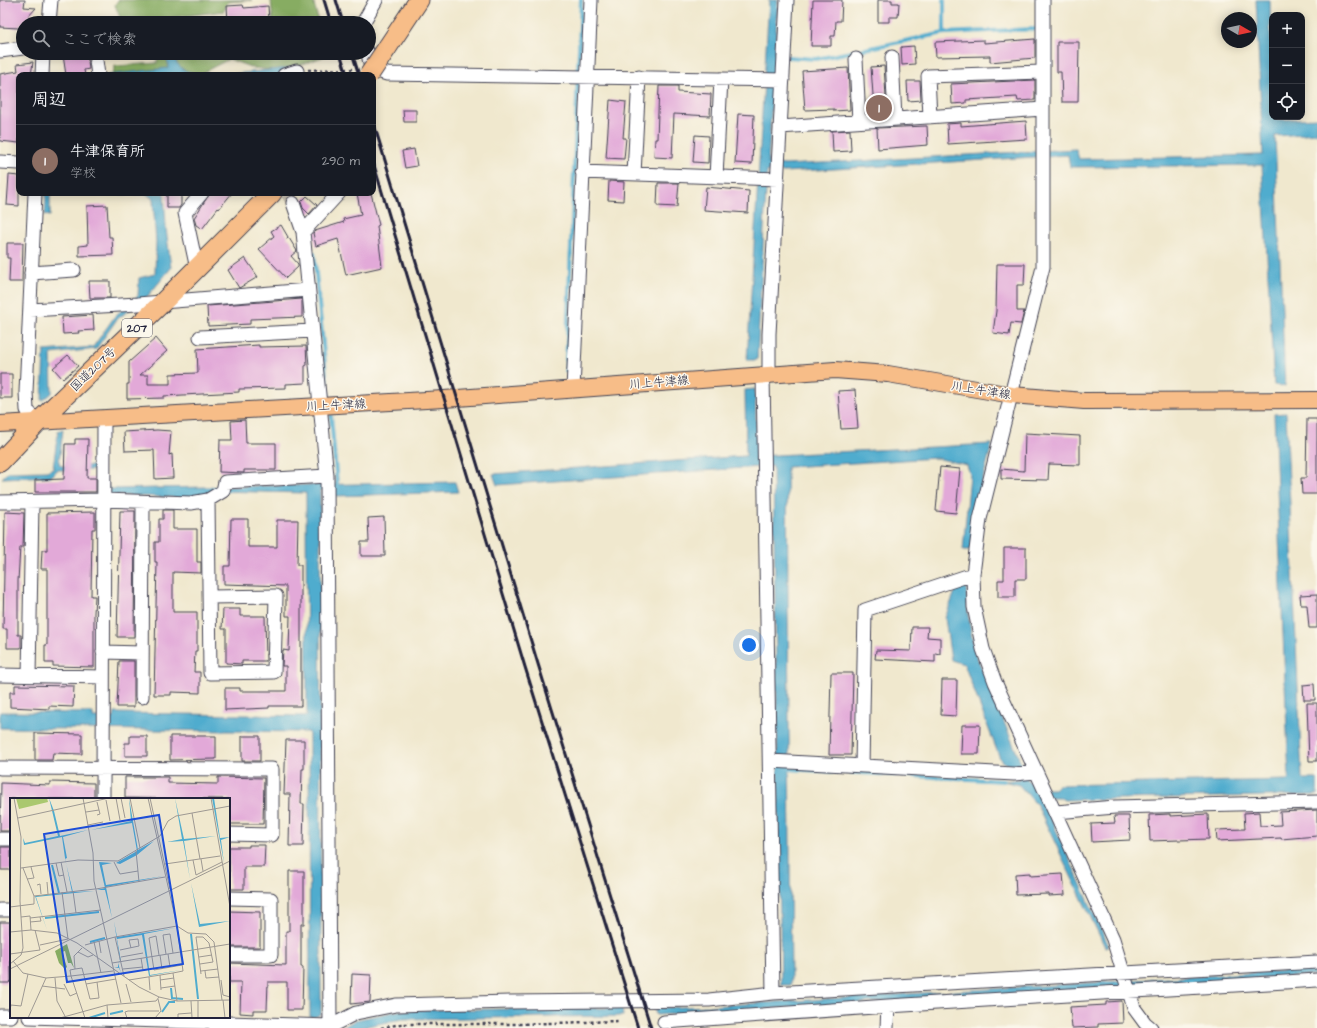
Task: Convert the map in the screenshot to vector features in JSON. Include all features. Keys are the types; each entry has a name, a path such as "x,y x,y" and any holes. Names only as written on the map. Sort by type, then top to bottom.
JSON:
{"highway":[{"path":"370,72 419,0"},
{"name":"国道207号","path":"0,462 38,422 197,269 269,196"}],"main road":[{"name":"川上牛津線","path":"0,424 444,400 766,374 835,370 888,374 1012,395 1084,401 1317,400"}],"street":[{"path":"50,16 51,0"},
{"path":"367,16 376,0"},
{"path":"573,389 591,0"},
{"path":"773,993 764,452 766,374 787,0"},
{"path":"1043,0 1043,267 980,519 973,574 974,607 983,649 1026,773 1042,785 1056,812 1113,940 1134,1008 1145,1024 1151,1028"},
{"path":"0,51 16,49"},
{"path":"892,57 895,119"},
{"path":"856,59 859,122"},
{"path":"42,72 43,60"},
{"path":"96,60 98,72"},
{"path":"369,60 370,72"},
{"path":"930,117 928,76 1043,72"},
{"path":"376,73 783,80"},
{"path":"634,174 639,77"},
{"path":"716,177 721,79"},
{"path":"780,127 1043,109"},
{"path":"0,162 16,163"},
{"path":"582,172 778,179"},
{"path":"35,196 26,410 38,422"},
{"path":"197,269 186,213 200,196"},
{"path":"303,232 336,196"},
{"path":"293,203 303,232 327,476 328,1027"},
{"path":"31,273 74,270"},
{"path":"30,310 138,304 308,290"},
{"path":"200,337 312,331"},
{"path":"103,798 104,419"},
{"path":"0,502 32,503 104,500 191,503 208,500 223,491 224,482 327,476"},
{"path":"208,500 210,673 274,672 276,596 210,597"},
{"path":"142,697 143,502"},
{"path":"29,676 32,503"},
{"path":"862,766 865,610 973,574"},
{"path":"103,652 142,653"},
{"path":"0,674 29,676 103,676"},
{"path":"770,761 1026,773"},
{"path":"0,768 103,767 272,769 272,835 230,834"},
{"path":"1056,812 1115,807 1317,802"},
{"path":"230,898 271,898 271,955 230,955"},
{"path":"48,1018 185,1024 328,1027 356,1014 396,1005 709,1000 773,993 1317,962"},
{"path":"664,1022 888,1006 1317,980"},
{"path":"887,1028 888,1006"}],"path":[{"path":"297,71 323,68 370,72"},
{"path":"382,1028 401,1024 518,1024 620,1021"}],"green space":[{"path":"118,0 252,0 228,2 224,11 185,16 119,16 115,5"},
{"path":"271,0 313,0 317,16 272,16"},
{"path":"157,60 227,60 204,72 113,72 115,66 157,63"},
{"path":"232,60 314,60 283,71 253,68"}],"water":[{"path":"769,0 778,0 768,163 785,165 1076,149 1079,159 1263,155 1256,0 1270,0 1269,120 1305,120 1305,119 1317,118 1317,133 1275,136 1285,386 1274,385 1262,165 1070,167 1068,155 784,172 767,171 757,360 747,360"},
{"path":"167,60 175,60 186,71 190,72 133,72 168,68"},
{"path":"288,68 291,71 252,72"},
{"path":"46,196 50,196 50,216 45,215"},
{"path":"149,196 164,196 166,228 171,268 147,297 117,319 96,349 51,354 52,393 42,401 44,351 93,347 115,316 138,296 139,278 155,274 156,242 153,199"},
{"path":"755,389 757,456 992,444 977,501 970,550 963,550 970,475 967,465 936,458 787,467 791,985 781,985 773,466 497,485 493,474 746,456 745,390"},
{"path":"1286,413 1302,779 1317,779 1317,795 1064,800 1059,797 1041,797 1109,946 1105,947 1037,805 1019,785 1004,781 1021,779 1014,767 1001,761 964,664 951,660 945,618 958,584 966,585 968,614 974,650 1021,763 1020,768 1028,780 1037,789 1054,789 1058,785 1289,780 1274,414"},
{"path":"63,429 59,463 61,466 96,466 110,489 455,482 458,492 335,496 334,490 320,490 321,1014 315,1017 310,1017 309,732 0,728 0,712 93,713 93,718 114,718 115,713 307,716 306,493 214,491 191,498 109,495 94,470 57,470 52,476 2,478 8,472 47,471 53,468 58,431"},
{"path":"1317,969 1317,975 716,1012 656,1015 654,1008 711,1006"},
{"path":"622,1008 623,1016 402,1019 358,1028 342,1028 355,1020 402,1010"}],"building":[{"path":"0,0 25,0 24,7 36,8 29,16 16,16 16,28 0,27"},
{"path":"813,0 842,0 841,21 836,21 835,36 831,36 831,46 811,46"},
{"path":"878,0 892,0 892,3 899,3 898,17 889,17 889,22 878,22"},
{"path":"243,5 244,8 268,6 269,16 228,16 227,6"},
{"path":"1035,39 1035,58 990,62 990,56 936,57 935,42 984,40 984,43"},
{"path":"1057,42 1079,42 1078,102 1062,102 1061,72 1057,72"},
{"path":"914,46 915,64 902,65 901,47"},
{"path":"64,60 88,60 89,69 84,70 84,72 66,72"},
{"path":"33,62 31,72 16,72 16,143 0,141 0,74 18,71 17,64"},
{"path":"884,66 887,112 876,112 876,109 874,109 871,67"},
{"path":"848,68 850,110 805,110 802,71"},
{"path":"1035,80 1035,100 1018,101 1017,97 966,100 966,103 952,104 951,84"},
{"path":"907,81 920,81 921,100 908,101"},
{"path":"659,86 678,86 678,92 711,94 710,116 674,114 672,158 654,157 655,139 657,139"},
{"path":"610,100 626,102 623,138 626,138 624,159 606,158"},
{"path":"403,110 416,110 416,122 404,122"},
{"path":"738,114 754,115 752,164 735,163"},
{"path":"1026,121 1027,139 948,144 947,124 961,123 961,126"},
{"path":"927,126 928,145 878,149 877,128"},
{"path":"850,130 851,151 833,152 832,131"},
{"path":"695,135 709,136 708,163 693,162"},
{"path":"414,149 417,166 405,168 402,151"},
{"path":"9,175 16,176 16,196 19,196 19,206 7,205"},
{"path":"609,181 624,182 623,201 608,200"},
{"path":"658,183 679,183 677,207 657,206"},
{"path":"706,187 749,191 748,213 704,210"},
{"path":"167,196 181,196 181,205 179,208 167,208"},
{"path":"208,196 230,196 202,229 196,225 194,218"},
{"path":"307,196 317,205 309,214 303,208 301,202"},
{"path":"358,196 372,196 379,225 377,226 382,267 346,275 338,239 316,246 313,233 315,231 344,222 343,219 361,215"},
{"path":"107,205 109,237 112,237 113,255 79,256 79,246 88,245 87,206"},
{"path":"281,225 288,237 286,239 289,238 297,251 291,256 298,264 298,267 286,278 259,249 274,236 271,231"},
{"path":"7,243 23,243 22,282 9,282 10,258 7,258"},
{"path":"245,258 258,277 239,288 228,270"},
{"path":"997,264 1025,264 1024,285 1017,285 1017,311 1024,311 1021,324 1011,323 1009,335 993,333 996,311"},
{"path":"89,281 110,281 110,298 90,298"},
{"path":"302,299 302,317 250,319 250,324 208,326 207,306"},
{"path":"93,315 94,330 63,334 62,317"},
{"path":"156,338 167,351 140,375 148,375 148,384 170,384 170,374 198,373 197,349 259,345 259,347 306,346 307,365 305,366 305,383 286,384 286,388 239,389 239,392 164,396 164,398 127,399 129,362"},
{"path":"68,355 78,366 63,379 53,368"},
{"path":"0,374 12,374 12,398 0,398"},
{"path":"855,390 858,428 841,429 838,391"},
{"path":"1307,419 1317,419 1317,494 1302,494 1301,478 1306,478"},
{"path":"245,420 246,443 276,443 276,470 244,470 244,473 219,472 220,440 232,440 231,421"},
{"path":"157,430 171,431 169,455 172,454 173,478 155,479 154,450 125,451 124,432"},
{"path":"1025,433 1080,436 1080,465 1049,464 1048,480 1001,479 1001,469 1024,471"},
{"path":"75,439 88,439 87,478 96,478 96,492 35,492 35,480 64,479 65,444 75,444"},
{"path":"940,467 960,469 956,513 936,511"},
{"path":"163,510 173,510 173,529 197,529 197,562 201,562 201,573 173,572 173,612 197,612 197,651 195,651 194,672 200,672 200,693 171,692 171,695 154,695 157,562 155,562 155,542 159,542 159,519 163,519"},
{"path":"120,511 135,511 134,637 117,637"},
{"path":"5,512 24,513 23,547 20,547 18,581 18,635 21,635 21,648 7,648 7,629 3,629"},
{"path":"95,512 95,529 92,529 91,596 95,596 94,667 53,666 53,663 45,663 45,645 47,645 47,569 41,569 42,550 47,550 47,513"},
{"path":"384,517 385,556 361,556 361,542 369,542 368,518"},
{"path":"231,519 248,519 248,547 277,547 277,520 298,520 297,565 301,565 301,706 269,706 269,708 225,710 225,688 240,688 240,691 286,691 286,666 282,666 283,650 289,651 290,616 286,616 286,586 224,584 224,566 230,566"},
{"path":"1004,548 1026,548 1026,579 1015,579 1015,597 998,597 998,580 1004,580"},
{"path":"1317,594 1317,628 1309,628 1307,605 1301,605 1300,595"},
{"path":"223,609 240,609 240,616 265,616 266,661 242,661 242,664 226,663 226,629 222,629"},
{"path":"912,627 928,627 927,637 940,638 940,654 935,653 935,662 875,659 876,650 911,651"},
{"path":"119,661 134,661 134,707 117,707"},
{"path":"831,673 853,673 851,755 829,755"},
{"path":"942,680 957,680 956,716 941,715"},
{"path":"1314,684 1315,700 1304,700 1303,685"},
{"path":"15,685 74,686 73,707 49,706 49,709 10,707 10,692 15,692"},
{"path":"1307,703 1317,703 1317,761 1309,761"},
{"path":"962,725 980,725 979,754 961,754"},
{"path":"35,733 82,734 82,754 53,753 52,760 35,760"},
{"path":"130,736 147,736 147,756 125,756 125,743 130,743"},
{"path":"170,736 216,736 216,759 170,760"},
{"path":"242,736 260,736 260,761 242,761"},
{"path":"286,740 304,740 304,769 302,769 301,804 304,804 303,846 289,846 290,794 284,794"},
{"path":"125,777 168,777 168,783 218,784 218,777 264,778 263,824 230,824 230,798 125,798"},
{"path":"50,782 94,783 94,798 10,798 10,831 0,831 1,783 50,785"},
{"path":"1317,810 1317,836 1217,841 1216,830 1245,829 1244,813 1259,812 1260,826 1281,825 1280,812"},
{"path":"1170,814 1170,816 1208,814 1209,839 1150,841 1149,815"},
{"path":"1114,816 1129,816 1130,840 1092,842 1091,824 1115,823"},
{"path":"249,845 265,845 264,867 244,867 244,889 230,889 230,847 249,847"},
{"path":"1,847 10,847 10,870 1,870"},
{"path":"289,871 304,871 304,924 301,924 301,967 303,967 302,1010 287,1010 287,982 268,982 267,1010 253,1010 253,1014 240,1013 241,982 230,982 230,963 286,965 286,931 289,931"},
{"path":"1030,873 1030,876 1063,874 1065,895 1016,895 1015,874"},
{"path":"230,911 260,912 260,947 230,947"},
{"path":"0,922 10,922 10,982 0,983"},
{"path":"352,974 371,975 370,1002 351,1004"},
{"path":"1122,1001 1123,1023 1098,1024 1098,1027 1072,1028 1070,1007 1106,1005 1106,1002"}],"waterway":[{"path":"566,370 581,0"},
{"path":"944,0 944,33"},
{"path":"774,56 816,59 944,33 1037,29"},
{"path":"314,253 328,395"},
{"path":"331,416 337,484"},
{"path":"789,769 1004,781"}],"tunnel":[{"path":"289,196 293,203"}],"railway":[{"path":"324,0 329,16"},
{"path":"336,0 341,16"},
{"path":"342,60 346,72"},
{"path":"354,60 358,72"},
{"path":"376,131 538,664 651,1028"},
{"path":"376,172 525,667 638,1028"}],"place":[{"name":"牛津保育所","path":"879,108"}]}
